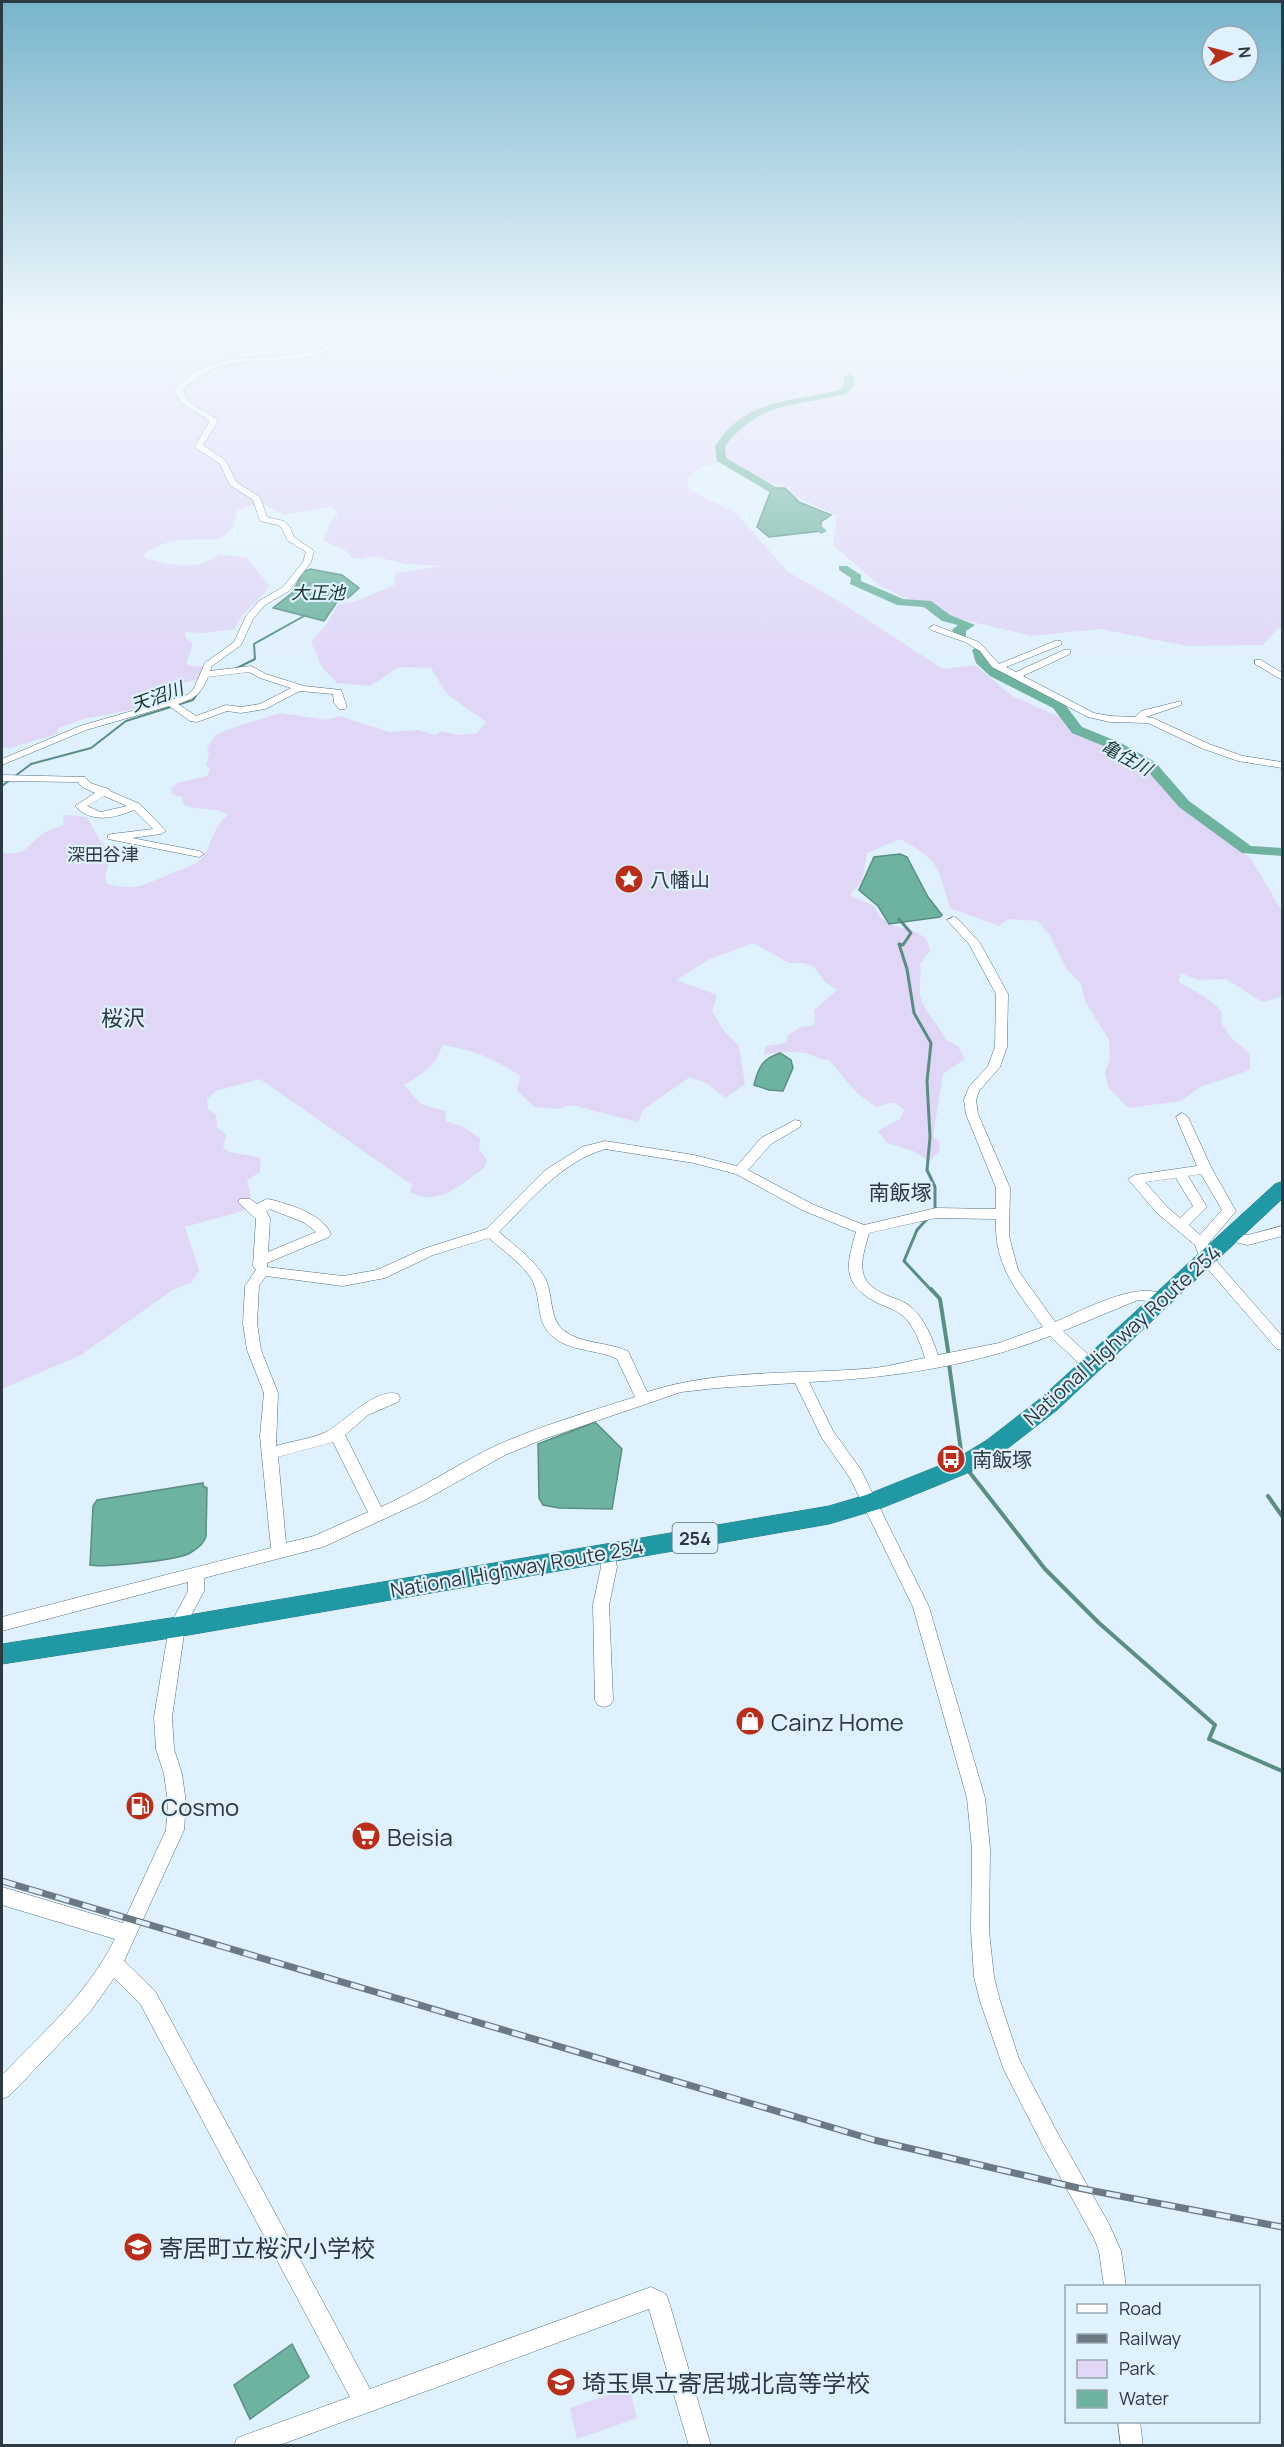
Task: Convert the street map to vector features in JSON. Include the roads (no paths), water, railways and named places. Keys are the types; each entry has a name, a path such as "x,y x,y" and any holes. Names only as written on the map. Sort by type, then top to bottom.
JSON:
{"highway":[{"name":"National Highway Route 254","path":"2,1654 177,1627 830,1515 871,1503 964,1465 995,1446 1049,1404 1159,1299 1203,1250 1230,1237 1282,1189"}],"street":[{"path":"2,762 83,728 190,697 198,689 208,665 238,643 249,618 262,603 286,589 306,562 310,551 290,538 286,527 281,523 263,519 257,499 233,483 223,463 199,446 201,442"},
{"path":"934,628 978,644 999,667 1091,715 1110,719 1150,720 1205,746 1242,759 1282,765"},
{"path":"999,667 1058,643"},
{"path":"1016,676 1067,652"},
{"path":"1258,662 1282,677"},
{"path":"203,675 251,669 263,676 298,688 338,692 339,703 342,707"},
{"path":"171,703 193,719 197,719 226,708 242,710 262,707 298,688"},
{"path":"1139,718 1144,713 1178,703"},
{"path":"2,778 74,778 136,806 161,831 112,837 199,854"},
{"path":"105,791 80,806 89,814 104,817 136,806"},
{"path":"953,920 975,943 1002,994 1001,1047 994,1066 973,1090 970,1100 972,1114 1003,1188 1003,1245 1011,1271 1052,1329 1089,1364"},
{"path":"1182,1117 1205,1169 1229,1211 1203,1250"},
{"path":"740,1171 766,1141 795,1124"},
{"path":"261,1266 357,1280 380,1274 428,1252 491,1232 549,1174 587,1150 605,1145 694,1159 740,1171 807,1207 863,1230 936,1213 1004,1214"},
{"path":"1205,1169 1135,1179 1203,1250 1279,1337"},
{"path":"1180,1173 1200,1207 1180,1226"},
{"path":"245,1202 261,1214 264,1227 261,1266 252,1286 250,1323 254,1350 271,1394 268,1436 279,1552"},
{"path":"257,1211 267,1204 273,1204 316,1223 323,1228 324,1234 261,1266"},
{"path":"863,1230 854,1274 858,1282 880,1298 899,1306 916,1321 933,1361"},
{"path":"1230,1237 1248,1240 1282,1231"},
{"path":"491,1232 538,1277 545,1294 549,1323 556,1332 576,1344 601,1345 623,1354 643,1399"},
{"path":"2,1624 316,1542 418,1497 500,1451 643,1399 697,1383 877,1373 1000,1348 1137,1295 1150,1294 1159,1299"},
{"path":"800,1377 827,1434 856,1474 921,1607 975,1798 981,1849 980,1931 984,1977 990,2001 1011,2063 1050,2139 1102,2231 1110,2251 1115,2285"},
{"path":"271,1453 312,1444 337,1433 363,1411 393,1398"},
{"path":"337,1433 378,1516"},
{"path":"604,1700 601,1605 609,1567 607,1552"},
{"path":"2,2089 83,2005 113,1963 174,1830 177,1803 173,1774 165,1749 163,1717 177,1627 196,1591 196,1575"},
{"path":"2,1896 131,1928"},
{"path":"113,1963 148,1998 364,2401"},
{"path":"245,2445 651,2298 658,2302 700,2445"},
{"path":"1129,2423 1132,2445"}],"water":[{"path":"777,488 785,488 799,502 831,515 821,522 821,531 769,537 757,527 770,493"},
{"name":"大正池","path":"310,569 342,575 359,588 348,598 341,596 324,621 273,608 292,593 303,572"},
{"path":"900,854 907,857 928,897 942,915 940,917 889,924 878,906 859,890 874,857"},
{"path":"780,1053 791,1060 793,1068 783,1091 769,1090 754,1085 762,1065 769,1058"},
{"path":"595,1422 622,1449 612,1509 559,1508 543,1505 539,1498 538,1444"},
{"path":"203,1483 203,1486 207,1488 206,1536 195,1550 183,1556 157,1561 90,1565 93,1506 97,1500"},
{"path":"292,2344 309,2377 250,2419 234,2385"}],"waterway":[{"name":"亀住川","path":"723,442 720,446 721,459 775,491 821,531"},
{"name":"亀住川","path":"843,568 857,577 854,582 901,602 927,604 946,618 969,625 958,630 962,634"},
{"name":"天沼川","path":"237,668 255,659 254,644 304,616"},
{"name":"亀住川","path":"978,650 980,660 994,673 1058,705 1077,730 1116,746 1150,765 1184,804 1247,850 1282,852"},
{"name":"天沼川","path":"2,786 31,764 91,748 126,721 193,700 200,690"},
{"path":"899,919 911,933 903,945 899,944 907,969 914,1013 931,1043 927,1081 930,1137 927,1170 935,1187 935,1211"},
{"path":"928,1218 917,1230 904,1261 932,1291"},
{"path":"931,1289 940,1299 949,1357"},
{"path":"949,1364 962,1458"},
{"path":"967,1469 1045,1569 1099,1623 1215,1725 1209,1739 1282,1771"},
{"path":"1268,1496 1282,1516"}],"railway":[{"path":"2,1881 874,2140 1078,2188 1282,2227"}],"place":[{"name":"八幡山","path":"629,879"},
{"name":"南飯塚","path":"951,1459"},
{"name":"Cainz Home","path":"750,1721"},
{"name":"Cosmo","path":"140,1806"},
{"name":"Beisia","path":"366,1836"},
{"name":"寄居町立桜沢小学校","path":"138,2247"},
{"name":"埼玉県立寄居城北高等学校","path":"561,2382"}],"district":[{"name":"深田谷津","path":"103,854"},
{"name":"桜沢","path":"123,1018"},
{"name":"南飯塚","path":"900,1192"}]}
